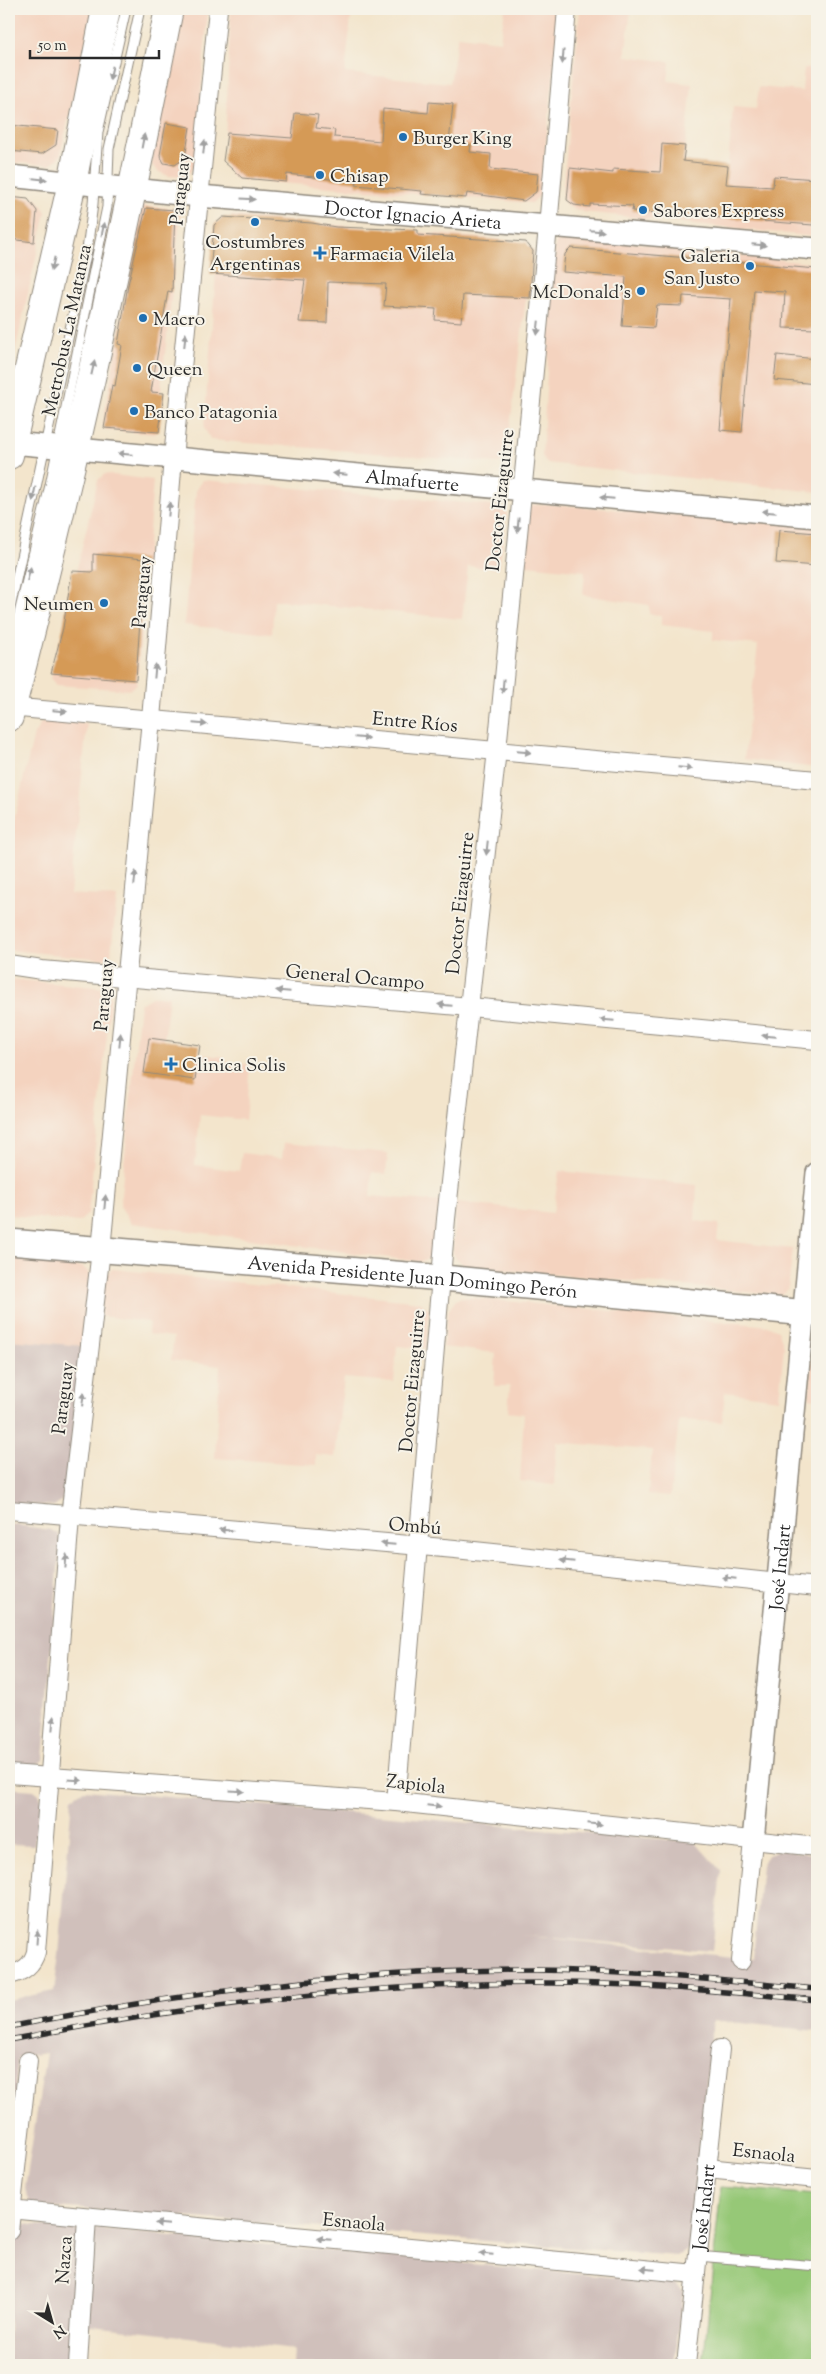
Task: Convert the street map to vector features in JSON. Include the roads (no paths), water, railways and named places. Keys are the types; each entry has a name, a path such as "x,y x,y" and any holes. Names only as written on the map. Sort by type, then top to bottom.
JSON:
{"highway":[{"path":"10,710 58,448 102,186 106,9"},
{"path":"10,447 102,186 169,9"}],"main road":[{"name":"Avenida Presidente Juan Domingo Perón","path":"9,1242 443,1278 811,1313"}],"street":[{"name":"Paraguay","path":"11,1975 25,1969 33,1962 36,1952 48,1778 70,1517 101,1250 151,719 173,458 218,9"},
{"name":"Doctor Eizaguirre","path":"396,1802 417,1546 443,1278 446,1220 497,750 548,228 567,9"},
{"name":"Doctor Ignacio Arieta","path":"9,176 200,196 272,201 548,228 817,249"},
{"name":"Almafuerte","path":"10,447 58,448 817,517"},
{"name":"Entre Ríos","path":"10,710 151,719 817,780"},
{"name":"General Ocampo","path":"9,965 817,1040"},
{"name":"José Indart","path":"741,1961 777,1583 811,1313 817,1173"},
{"name":"Ombú","path":"9,1510 70,1517 417,1546 817,1587"},
{"name":"Zapiola","path":"9,1774 396,1802 817,1847"},
{"name":"José Indart","path":"686,2365 720,2049"},
{"path":"9,2231 28,2061"},
{"name":"Esnaola","path":"707,2168 817,2179"},
{"name":"Esnaola","path":"10,2210 697,2265"},
{"name":"Nazca","path":"78,2365 88,2217"}],"lane":[{"name":"Metrobus La Matanza","path":"102,186 98,132 126,9"},
{"name":"Metrobus La Matanza","path":"9,655 58,448 87,250 140,9"},
{"name":"Metrobus La Matanza","path":"9,613 58,448"},
{"path":"697,2265 817,2266"}],"railway":[{"path":"9,2027 139,2003 271,1985 403,1974 536,1970 606,1972 817,1989"},
{"path":"9,2040 140,2017 273,1999 473,1984 610,1984 817,2000"}],"place":[{"name":"Burger King","path":"403,137"},
{"name":"Chisap","path":"320,175"},
{"name":"Sabores Express","path":"643,210"},
{"name":"Costumbres Argentinas","path":"255,222"},
{"name":"Farmacia Vilela","path":"320,253"},
{"name":"Galeria San Justo","path":"750,266"},
{"name":"McDonald's","path":"641,291"},
{"name":"Macro","path":"143,318"},
{"name":"Queen","path":"137,368"},
{"name":"Banco Patagonia","path":"134,411"},
{"name":"Neumen","path":"104,603"},
{"name":"Clinica Solis","path":"171,1064"}]}
